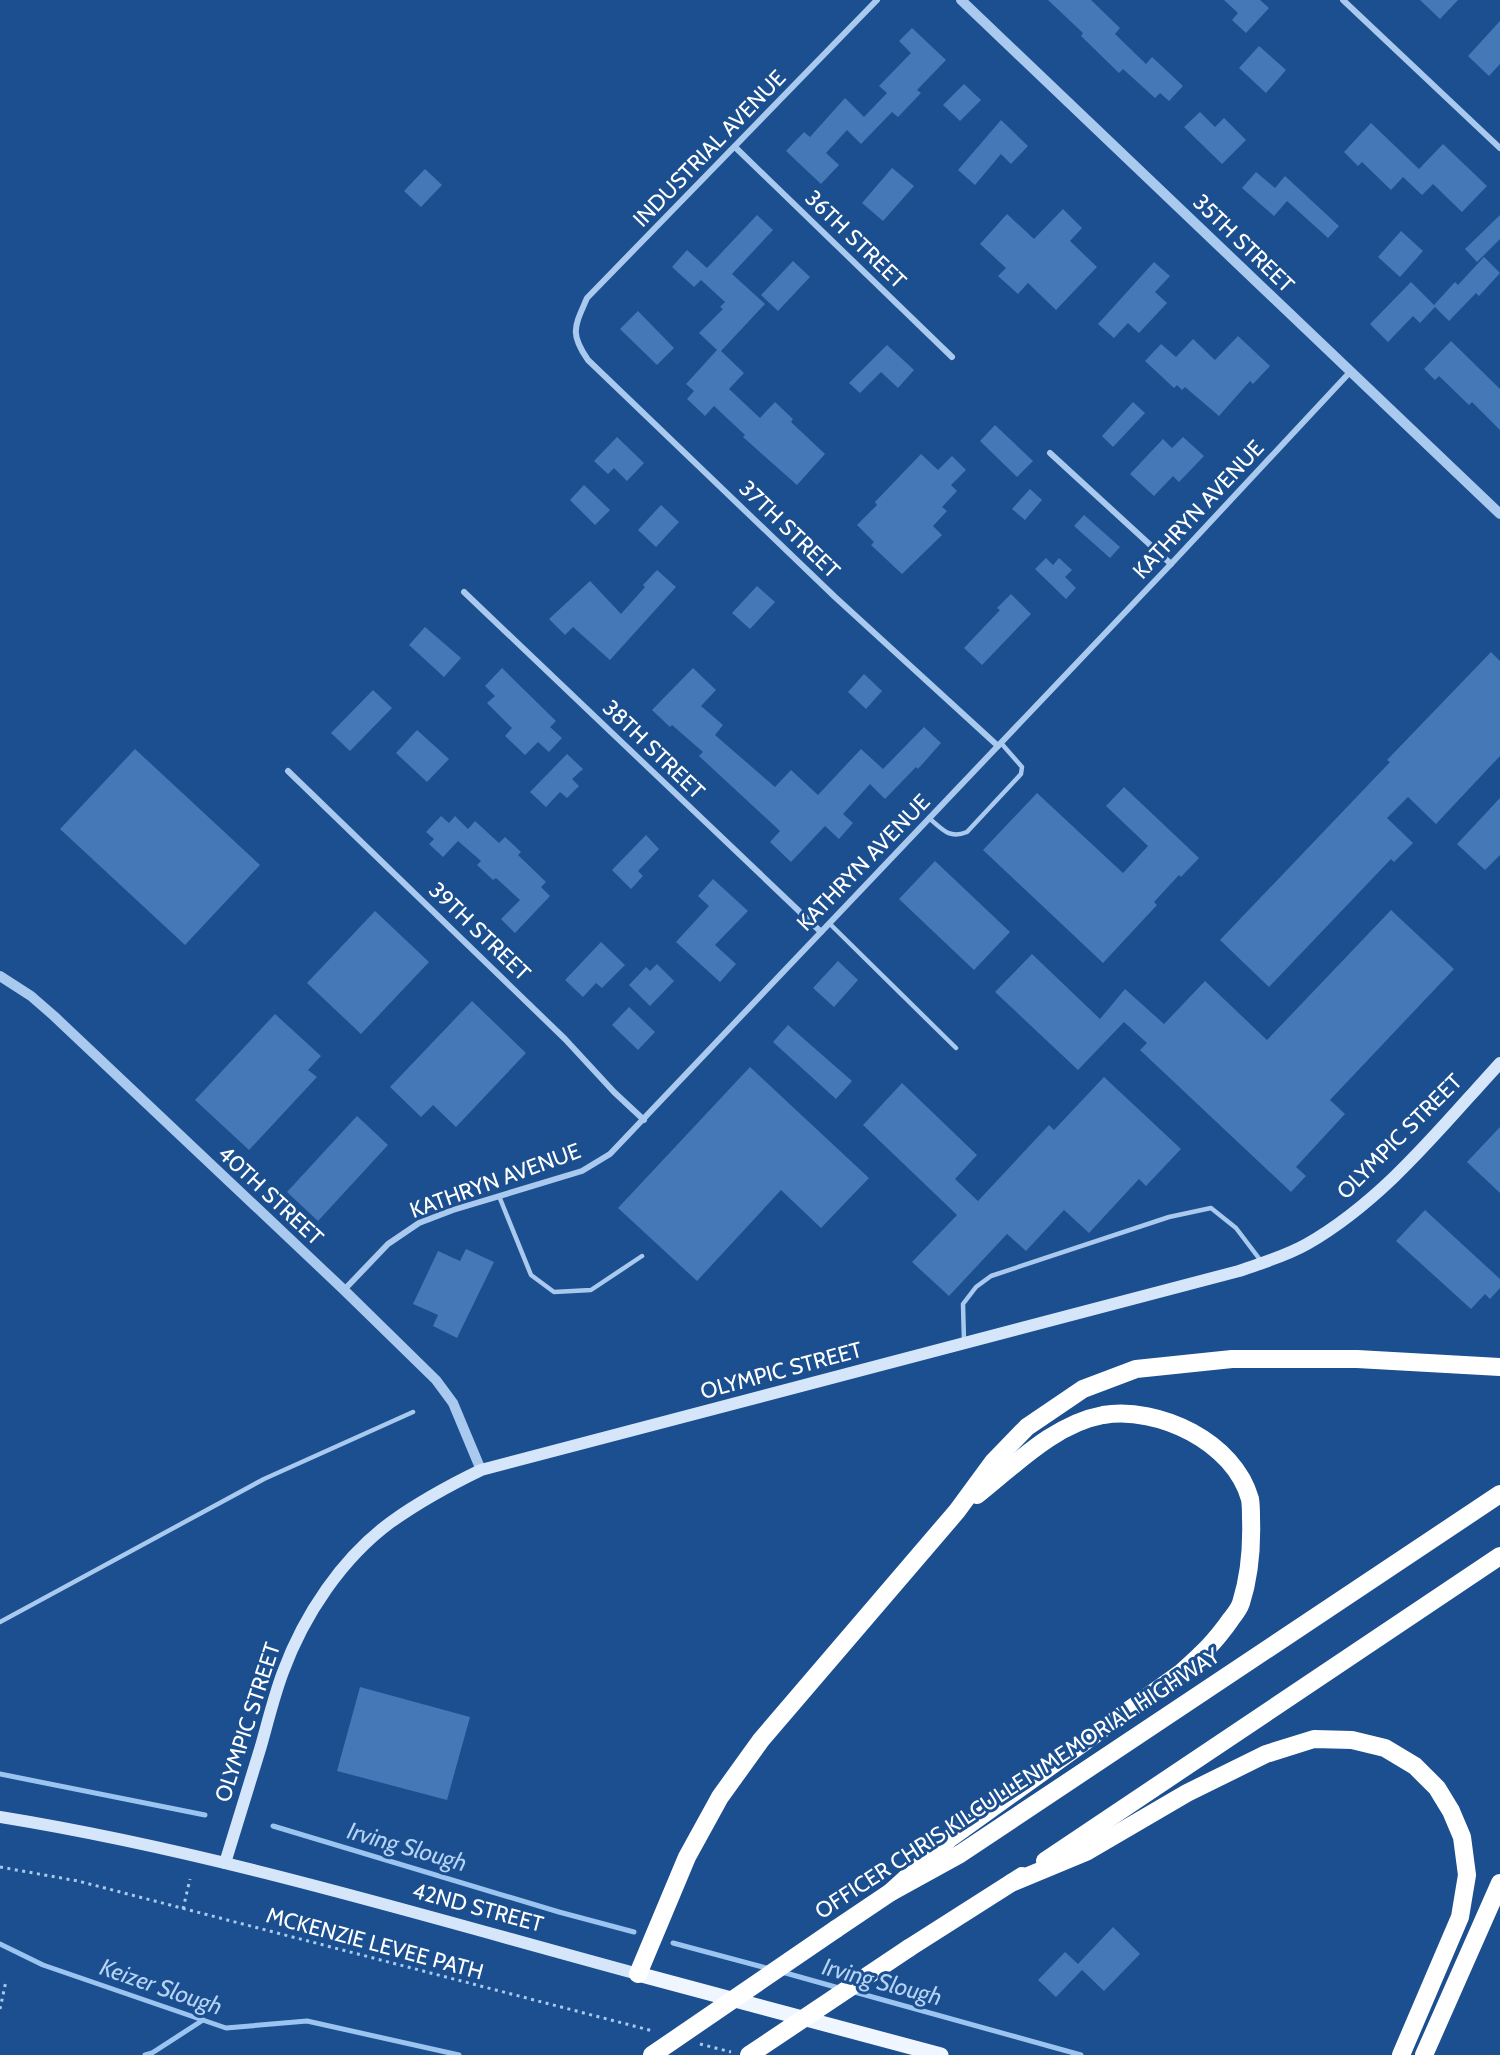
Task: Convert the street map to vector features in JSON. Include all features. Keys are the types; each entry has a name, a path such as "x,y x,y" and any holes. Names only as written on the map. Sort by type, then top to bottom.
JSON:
{"highway":[{"path":"638,1974 687,1857 720,1797 761,1740 957,1511 993,1462 1027,1427 1083,1389 1136,1368 1232,1359 1357,1359 1500,1367"},
{"path":"891,1892 949,1839 1182,1672 1215,1643 1241,1605 1252,1554 1250,1500 1236,1471 1209,1442 1162,1418 1131,1413 1103,1415 1070,1426 1034,1449 957,1511"},
{"name":"OFFICER CHRIS KILCULLEN MEMORIAL HIGHWAY","path":"652,2055 891,1892 960,1854 1500,1494"},
{"path":"740,2054 1011,1883 1500,1556"},
{"path":"1011,1883 1086,1852 1187,1793 1266,1754 1314,1739 1352,1740 1385,1748 1415,1766 1437,1788 1451,1811 1462,1837 1467,1875 1460,1917 1401,2055"},
{"path":"1424,2055 1500,1883"}],"main road":[{"name":"OLYMPIC STREET","path":"225,1863 283,1672 296,1640 315,1606 363,1547 390,1523 431,1496 481,1470 1263,1263 1306,1245 1341,1223 1371,1199 1500,1063"},
{"name":"42ND STREET","path":"0,1817 64,1828 225,1863 941,2055"}],"street":[{"name":"INDUSTRIAL AVENUE","path":"575,326 587,298 877,0"},
{"name":"35TH STREET","path":"961,0 1500,514"},
{"path":"1343,0 1500,148"},
{"name":"36TH STREET","path":"735,147 952,357"},
{"name":"37TH STREET","path":"575,326 577,345 588,360 835,597 999,745"},
{"name":"KATHRYN AVENUE","path":"344,1290 388,1244 419,1223 453,1210 582,1171 609,1154 644,1120 1171,564 1351,371"},
{"path":"1050,453 1171,564"},
{"name":"38TH STREET","path":"464,592 820,932"},
{"name":"39TH STREET","path":"288,771 557,1030 614,1092 644,1120"},
{"name":"40TH STREET","path":"0,975 31,996 54,1016 436,1380 453,1403 481,1470"}],"lane":[{"path":"929,818 946,832 957,836 967,832 1021,774 1022,767 999,745"},
{"path":"829,923 956,1048"},
{"path":"499,1196 531,1275 554,1292 591,1290 642,1256"},
{"path":"964,1344 963,1304 976,1287 991,1276 1169,1217 1211,1208 1236,1228 1263,1263"},
{"path":"0,1622 264,1479 413,1412"}],"path":[{"name":"MCKENZIE LEVEE PATH","path":"0,1867 78,1881 658,2033"},
{"path":"183,1909 190,1879"},
{"path":"0,2009 6,1981"},
{"path":"700,2044 740,2054"}],"building":[{"path":"1048,0 1091,0 1120,28 1115,34 1146,64 1152,57 1183,86 1169,101 1160,93 1155,98 1123,69 1119,73 1081,36 1083,33"},
{"path":"1224,0 1260,0 1269,8 1246,33 1232,20 1238,13"},
{"path":"1420,0 1458,0 1440,19"},
{"path":"1500,21 1500,64 1489,76 1468,56"},
{"path":"912,28 946,60 917,90 921,93 898,117 892,112 861,144 847,130 826,153 839,165 821,184 786,151 804,132 810,137 845,98 864,117 887,93 879,86 911,53 899,41"},
{"path":"1259,46 1286,70 1266,93 1239,68"},
{"path":"964,84 981,100 960,121 943,105"},
{"path":"1200,112 1215,127 1224,118 1246,140 1222,164 1184,127"},
{"path":"1001,120 1028,146 1011,164 1001,154 975,185 958,170"},
{"path":"1371,123 1419,169 1443,144 1487,186 1462,212 1433,184 1422,195 1403,177 1391,190 1362,162 1358,166 1344,152"},
{"path":"892,168 914,186 883,221 862,203"},
{"path":"425,169 442,185 421,207 404,191"},
{"path":"1256,172 1275,188 1285,176 1339,226 1328,238 1287,201 1274,216 1242,188"},
{"path":"1063,209 1082,228 1070,241 1097,267 1056,310 1028,283 1018,294 998,276 1006,268 980,244 1007,214 1034,239"},
{"path":"757,215 773,230 732,274 765,304 721,351 744,373 729,389 760,418 775,402 793,419 791,422 825,454 797,485 743,437 745,435 714,406 705,416 687,399 694,391 686,384 717,350 699,333 723,309 720,307 725,302 701,280 694,287 672,267 687,250 707,268"},
{"path":"1500,215 1500,239 1477,262 1465,249"},
{"path":"1401,231 1423,251 1400,277 1378,257"},
{"path":"1484,257 1500,273 1479,296 1476,293 1449,321 1435,307 1420,323 1413,316 1388,342 1370,324 1411,282 1434,305 1455,282 1458,285"},
{"path":"793,261 810,277 778,311 761,295"},
{"path":"1154,262 1170,276 1155,292 1167,303 1139,333 1128,323 1114,338 1098,324"},
{"path":"638,311 674,348 657,365 620,329"},
{"path":"1238,336 1270,366 1253,384 1250,381 1219,416 1185,387 1182,390 1177,385 1174,388 1145,361 1161,344 1176,357 1193,339 1215,360"},
{"path":"1451,341 1500,389 1500,430 1472,402 1469,405 1439,376 1435,380 1424,369"},
{"path":"887,345 914,370 898,388 881,372 860,393 849,383"},
{"path":"1133,402 1145,413 1113,447 1102,436"},
{"path":"995,425 1033,461 1017,477 980,441"},
{"path":"617,437 644,463 627,481 614,468 608,474 594,461"},
{"path":"1183,437 1204,456 1179,482 1173,476 1154,496 1130,474 1163,439 1172,448"},
{"path":"921,454 938,470 952,456 966,470 951,485 957,491 942,507 947,511 933,526 942,535 902,574 871,545 874,542 857,525 877,505 875,502"},
{"path":"584,485 610,510 595,525 570,500"},
{"path":"1030,489 1042,500 1025,520 1012,509"},
{"path":"661,505 679,522 656,547 638,530"},
{"path":"1084,515 1120,547 1110,558 1074,526"},
{"path":"1046,558 1053,565 1059,558 1072,570 1065,577 1076,588 1066,599 1035,569"},
{"path":"657,570 676,587 610,660 573,627 565,635 549,619 590,581 621,614"},
{"path":"757,586 775,602 750,629 732,613"},
{"path":"1011,594 1031,614 982,665 964,648 1000,610 997,608"},
{"path":"425,627 461,658 444,677 409,645"},
{"path":"1491,652 1500,661 1500,756 1436,824 1408,797 1387,818 1413,843 1394,862 1391,859 1269,987 1220,940 1390,762 1387,760"},
{"path":"502,668 556,721 550,727 562,738 549,752 538,742 525,755 505,736 512,728 487,703 495,696 485,686"},
{"path":"693,668 716,690 701,706 723,725 715,735 775,787 791,770 818,795 861,749 883,769 924,727 941,743 918,769 916,767 885,799 870,784 843,814 853,823 839,839 825,826 791,862 770,842 780,831 699,756 703,752 652,710"},
{"path":"864,674 882,691 866,709 848,692"},
{"path":"373,690 392,708 350,751 331,733"},
{"path":"417,730 449,759 427,782 396,753"},
{"path":"135,749 260,865 185,945 60,829"},
{"path":"567,754 583,769 572,779 579,786 567,798 560,792 546,807 530,792"},
{"path":"1124,787 1199,858 1181,877 1179,875 1154,902 1157,905 1103,963 983,850 1037,793 1123,873 1148,846 1106,806"},
{"path":"1500,798 1500,855 1485,870 1457,844"},
{"path":"441,816 449,823 455,816 468,829 475,821 499,843 505,837 521,852 518,855 546,882 541,887 550,896 515,933 501,919 520,900 496,878 493,880 477,865 481,861 458,841 443,857 429,844 434,839 426,832"},
{"path":"646,835 659,849 638,871 643,876 631,889 612,870"},
{"path":"935,861 1010,932 974,970 899,899"},
{"path":"713,879 748,911 715,945 736,964 720,982 676,942 709,906 698,896"},
{"path":"1391,910 1454,969 1330,1100 1345,1114 1296,1167 1306,1176 1291,1192 1140,1050 1147,1043 1124,1022 1078,1070 995,992 1032,954 1100,1019 1125,989 1164,1024 1205,981 1267,1040"},
{"path":"375,911 429,962 361,1034 307,983"},
{"path":"601,942 625,965 602,988 596,983 583,997 565,980"},
{"path":"838,961 858,980 834,1007 813,988"},
{"path":"657,964 674,981 650,1006 629,985 646,967 650,971"},
{"path":"472,1001 526,1053 456,1127 433,1105 421,1117 390,1087"},
{"path":"629,1007 655,1032 638,1050 612,1025"},
{"path":"275,1014 321,1056 308,1070 317,1077 249,1150 195,1100"},
{"path":"788,1025 852,1081 836,1099 773,1042"},
{"path":"750,1067 869,1178 821,1228 781,1190 697,1281 618,1208"},
{"path":"1104,1077 1181,1149 1146,1186 1139,1179 1089,1233 1064,1210 1026,1251 1007,1234 949,1296 912,1262 957,1215 863,1125 902,1083 977,1155 955,1179 978,1201 1049,1125 1054,1130"},
{"path":"357,1116 388,1145 318,1221 287,1192"},
{"path":"1500,1127 1500,1193 1467,1162"},
{"path":"1425,1210 1500,1279 1500,1288 1490,1299 1485,1294 1471,1309 1396,1241"},
{"path":"466,1249 494,1262 457,1338 433,1326 438,1315 413,1304 438,1251 460,1261"},
{"path":"360,1687 470,1717 447,1800 337,1771"},
{"path":"1113,1927 1140,1954 1104,1991 1082,1970 1056,1997 1038,1980 1065,1952 1078,1964"}],"waterway":[{"name":"Irving Slough","path":"0,1774 205,1815"},
{"name":"Irving Slough","path":"273,1826 559,1912 634,1932"},
{"name":"Irving Slough","path":"673,1943 770,1969"},
{"name":"Keizer Slough","path":"0,1944 43,1965 226,2028 307,2021 459,2055"},
{"name":"Irving Slough","path":"782,1972 839,1988"},
{"name":"Irving Slough","path":"851,1991 1081,2055"},
{"path":"145,2055 152,2053 203,2020"}]}
